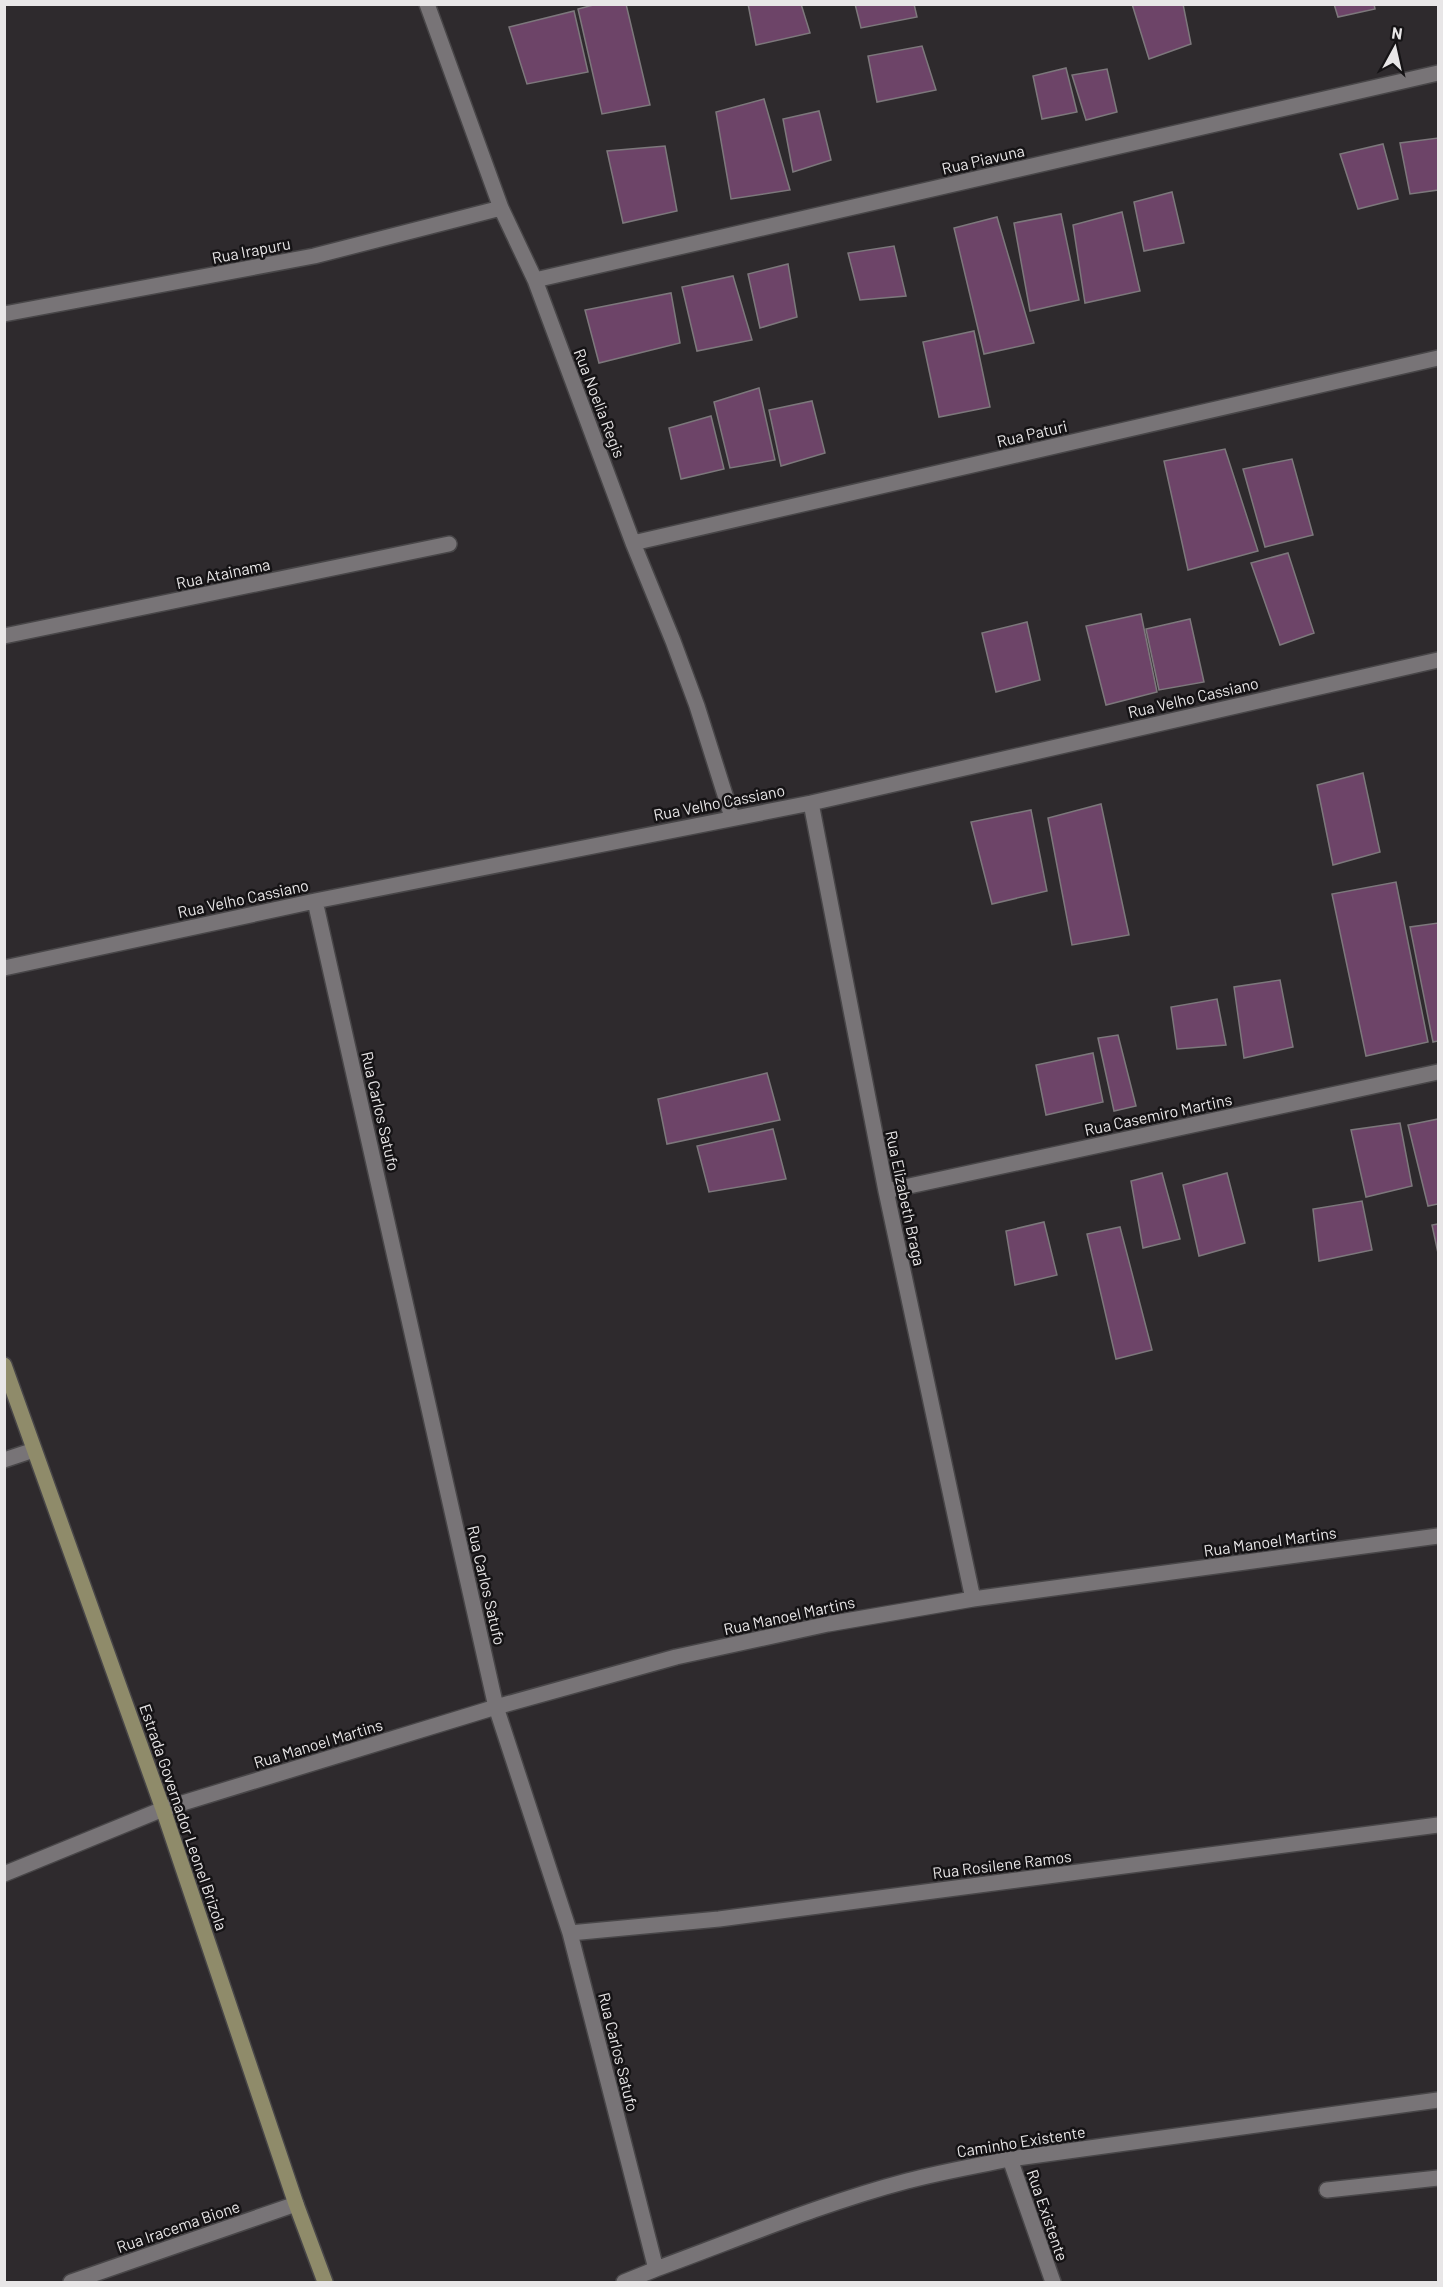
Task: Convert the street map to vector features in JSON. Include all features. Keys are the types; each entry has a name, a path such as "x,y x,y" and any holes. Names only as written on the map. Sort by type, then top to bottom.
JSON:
{"main road":[{"name":"Estrada Governador Leonel Brizola","path":"4,1365 163,1809 296,2204 325,2283"}],"street":[{"name":"Rua Noelia Regis","path":"427,4 501,208 535,280 633,543 673,640 697,706 732,817"},
{"name":"Rua Piavuna","path":"535,280 1438,72"},
{"name":"Rua Irapuru","path":"4,314 314,256 501,208"},
{"name":"Rua Paturi","path":"633,543 1438,358"},
{"name":"Rua Atainama","path":"4,636 449,544"},
{"name":"Rua Velho Cassiano","path":"4,968 315,901 811,803 1438,660"},
{"name":"Rua Elizabeth Braga","path":"811,803 886,1191 973,1599"},
{"name":"Rua Carlos Satufo","path":"315,901 496,1707 570,1933 656,2269"},
{"name":"Rua Casemiro Martins","path":"886,1191 1438,1072"},
{"path":"4,1460 34,1450"},
{"name":"Rua Manoel Martins","path":"4,1874 163,1809 496,1707 676,1658 828,1624 973,1599 1438,1536"},
{"name":"Rua Rosilene Ramos","path":"570,1933 719,1919 1438,1825"},
{"name":"Caminho Existente","path":"624,2283 656,2269 856,2196 906,2181 1010,2159 1438,2100"},
{"name":"Rua Existente","path":"1010,2159 1053,2283"},
{"path":"1327,2190 1438,2178"},
{"name":"Rua Iracema Bione","path":"71,2283 296,2204"}],"building":[{"path":"597,4 626,4 650,105 602,114 578,9"},
{"path":"748,4 801,4 810,33 756,45"},
{"path":"855,4 914,4 917,17 861,28"},
{"path":"1132,4 1183,4 1191,44 1149,59"},
{"path":"1334,4 1374,4 1375,9 1338,17"},
{"path":"574,11 588,72 527,84 509,27"},
{"path":"922,46 936,90 877,102 868,56"},
{"path":"1066,68 1077,112 1042,119 1033,76"},
{"path":"1107,69 1117,112 1086,120 1072,75"},
{"path":"764,99 790,190 731,199 716,112"},
{"path":"819,111 831,160 793,172 783,119"},
{"path":"1438,138 1438,190 1410,194 1400,143"},
{"path":"1383,144 1398,199 1358,209 1340,154"},
{"path":"665,146 677,211 623,223 607,151"},
{"path":"1172,192 1184,243 1144,251 1134,202"},
{"path":"1122,212 1140,291 1085,303 1073,225"},
{"path":"1061,214 1079,300 1030,311 1014,223"},
{"path":"997,217 1034,343 984,354 954,228"},
{"path":"894,246 906,296 860,300 848,253"},
{"path":"788,264 797,317 760,328 748,274"},
{"path":"733,276 752,340 697,351 682,287"},
{"path":"671,293 680,343 599,363 585,310"},
{"path":"974,331 990,407 939,417 923,342"},
{"path":"759,388 775,460 730,468 714,402"},
{"path":"812,401 825,453 781,466 769,410"},
{"path":"711,416 724,469 681,479 669,428"},
{"path":"1225,449 1258,551 1188,570 1164,461"},
{"path":"1292,459 1313,535 1265,547 1243,469"},
{"path":"1288,553 1314,633 1280,645 1251,563"},
{"path":"1141,614 1157,692 1106,705 1086,626"},
{"path":"1190,619 1204,682 1159,690 1146,629"},
{"path":"1027,622 1040,680 996,692 982,633"},
{"path":"1363,773 1380,852 1333,865 1317,785"},
{"path":"1101,804 1129,935 1072,945 1048,818"},
{"path":"1031,810 1047,891 992,904 971,822"},
{"path":"1396,882 1428,1042 1366,1056 1332,894"},
{"path":"1438,923 1438,1041 1433,1042 1410,927"},
{"path":"1280,980 1293,1047 1244,1058 1234,987"},
{"path":"1217,999 1226,1045 1177,1049 1171,1007"},
{"path":"1118,1035 1136,1106 1114,1111 1098,1038"},
{"path":"1093,1053 1103,1102 1046,1115 1036,1065"},
{"path":"767,1073 780,1120 667,1144 658,1099"},
{"path":"1438,1119 1438,1204 1428,1206 1408,1125"},
{"path":"1400,1123 1412,1186 1366,1197 1351,1130"},
{"path":"773,1129 786,1179 709,1192 697,1146"},
{"path":"1162,1173 1180,1239 1143,1248 1131,1181"},
{"path":"1227,1173 1245,1243 1199,1256 1183,1185"},
{"path":"1362,1201 1372,1250 1319,1261 1313,1209"},
{"path":"1044,1222 1057,1275 1015,1285 1006,1231"},
{"path":"1438,1224 1438,1253 1432,1225"},
{"path":"1120,1227 1152,1350 1116,1359 1087,1234"}]}
